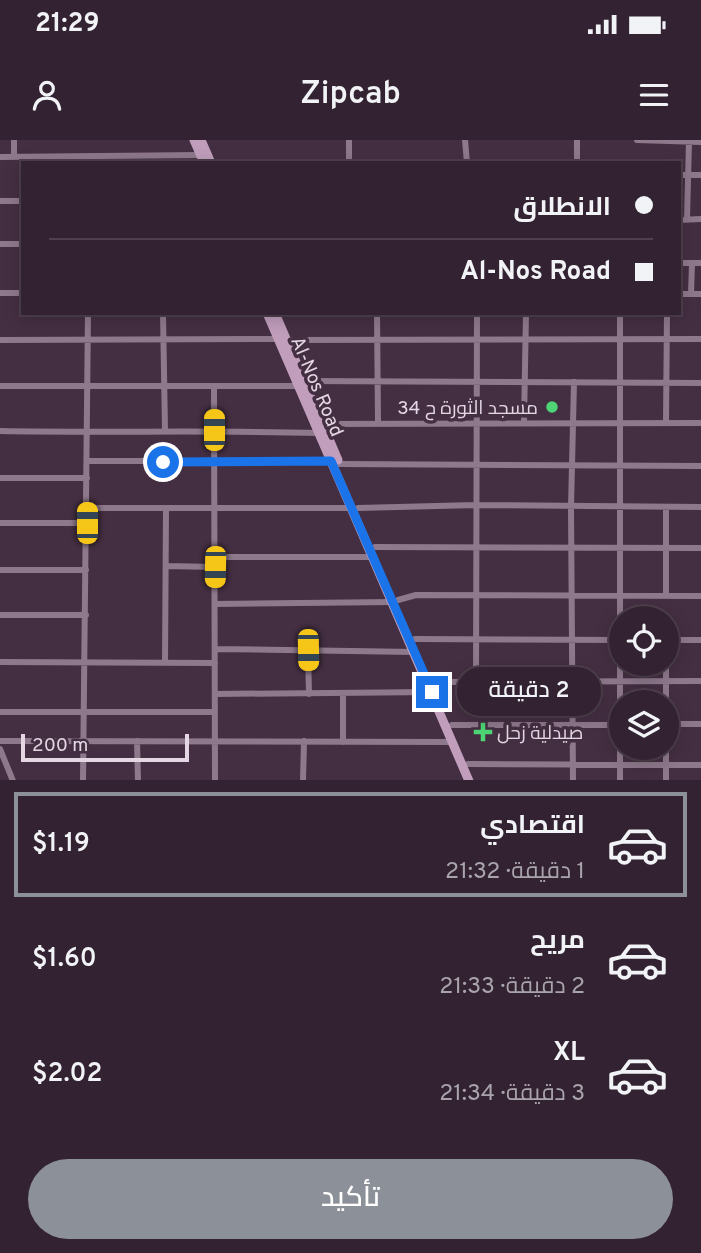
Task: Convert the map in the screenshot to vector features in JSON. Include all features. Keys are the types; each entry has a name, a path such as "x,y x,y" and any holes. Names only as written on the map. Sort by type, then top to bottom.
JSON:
{"main road":[{"path":"194,140 202,159"},
{"path":"201,140 210,161"},
{"name":"Al-Nos Road","path":"268,315 301,383 415,652 452,725 472,780"},
{"name":"Al-Nos Road","path":"276,315 282,340"},
{"name":"Al-Nos Road","path":"395,601 415,639 452,742 472,780"}],"street":[{"path":"14,140 14,157"},
{"path":"349,140 349,161"},
{"path":"466,140 467,161"},
{"path":"577,140 577,161"},
{"path":"637,140 701,142"},
{"path":"687,219 689,141"},
{"path":"0,157 202,159"},
{"path":"681,175 701,175"},
{"path":"0,201 21,201"},
{"path":"681,220 701,219"},
{"path":"0,244 21,244"},
{"path":"681,263 701,263"},
{"path":"691,294 692,263"},
{"path":"0,293 21,293"},
{"path":"681,294 701,294"},
{"path":"83,780 88,315"},
{"path":"163,315 165,431"},
{"path":"377,315 378,422"},
{"path":"476,681 477,315"},
{"path":"524,422 526,315"},
{"path":"620,315 620,606"},
{"path":"666,422 667,315"},
{"path":"0,340 701,340"},
{"path":"0,386 214,387 378,380 701,383"},
{"path":"573,780 571,507 574,382"},
{"path":"214,387 215,780"},
{"path":"0,431 320,428 378,422 701,423"},
{"path":"88,461 701,466"},
{"path":"0,478 87,478"},
{"path":"87,508 476,505 701,507"},
{"path":"666,507 666,596"},
{"path":"165,663 166,509"},
{"path":"0,523 87,523"},
{"path":"215,557 477,547 701,548"},
{"path":"166,566 215,567"},
{"path":"0,570 86,570"},
{"path":"215,604 395,601 416,595 701,596"},
{"path":"0,615 86,615"},
{"path":"415,639 609,640"},
{"path":"679,641 701,640"},
{"path":"215,649 415,652"},
{"path":"308,650 309,694"},
{"path":"0,662 215,663"},
{"path":"620,676 620,690"},
{"path":"665,676 665,690"},
{"path":"215,694 343,694 476,681 701,681"},
{"path":"343,694 343,742"},
{"path":"0,712 215,712"},
{"path":"679,724 701,724"},
{"path":"452,725 609,725"},
{"path":"0,741 452,742"},
{"path":"137,741 138,780"},
{"path":"303,780 304,741"},
{"path":"0,749 13,780"},
{"path":"620,760 620,780"},
{"path":"666,760 666,780"},
{"path":"468,764 701,765"},
{"path":"0,774 9,770"}],"place":[{"name":"مسجد الثورة ح 34","path":"552,407"},
{"name":"صيدلية زحل","path":"483,732"}],"route":[{"path":"163,462 331,461 432,692"}]}
